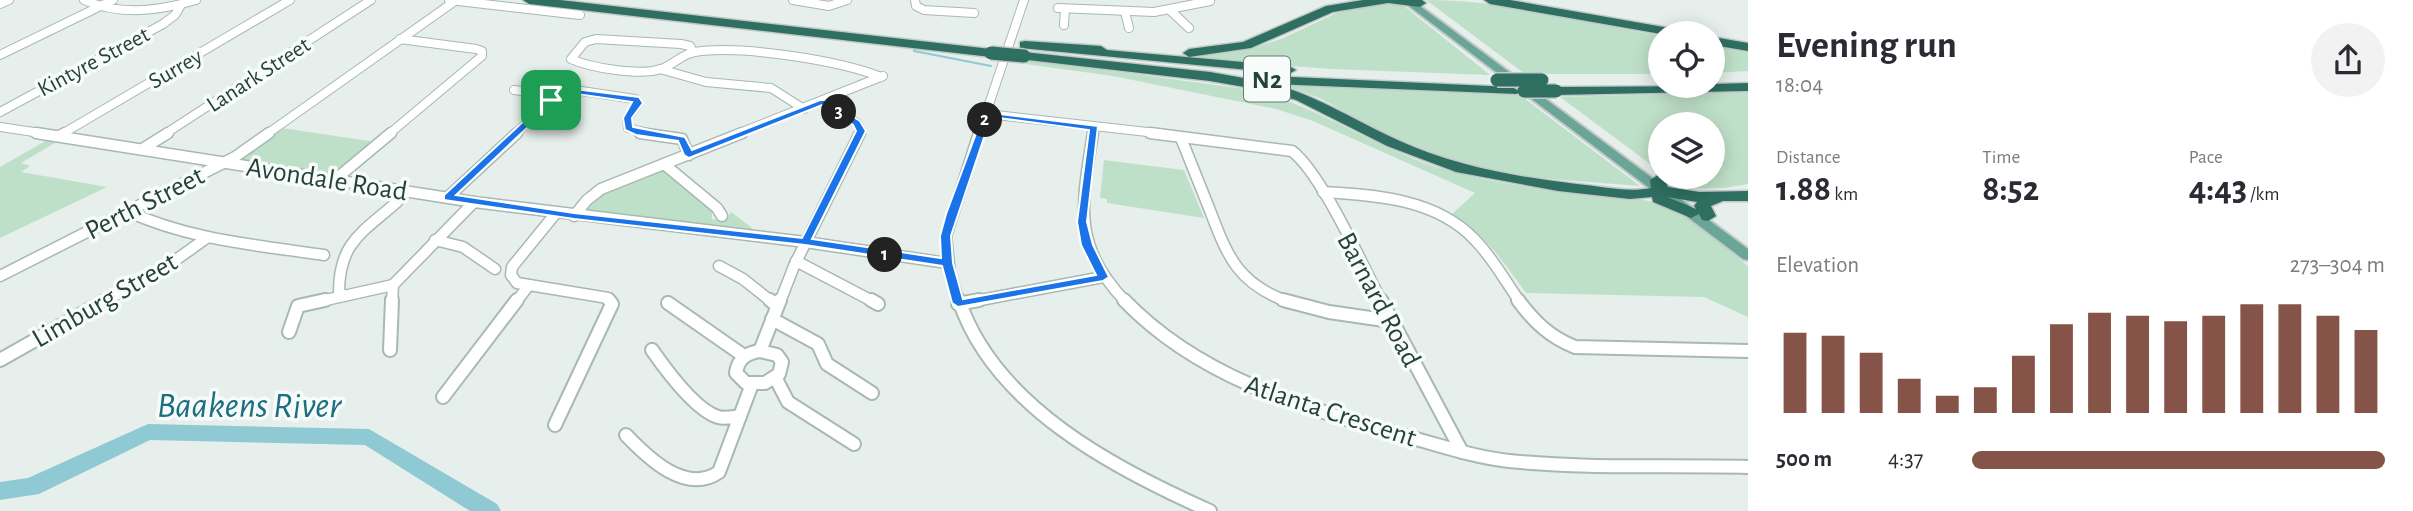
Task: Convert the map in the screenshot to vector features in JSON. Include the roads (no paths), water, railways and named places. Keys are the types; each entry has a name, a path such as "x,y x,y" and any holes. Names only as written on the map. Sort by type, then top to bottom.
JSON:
{"highway":[{"name":"N2","path":"529,0 993,47"},
{"name":"N2","path":"613,0 1024,51 1281,69 1497,80 1556,91 1748,87"},
{"path":"1024,51 1204,52 1246,46 1316,14 1384,0"},
{"path":"1392,0 1412,1"},
{"path":"1490,0 1648,28"},
{"path":"1725,43 1748,47"},
{"name":"N2","path":"1024,51 1076,62 1345,85 1527,86 1648,80"},
{"path":"1076,62 1270,88 1310,100 1390,142 1440,162 1517,181 1633,194 1671,203 1700,215 1703,203 1741,197"},
{"path":"1725,78 1748,77"},
{"path":"1633,194 1664,189 1741,197"}],"main road":[{"path":"1412,1 1648,177"},
{"path":"1664,189 1748,246"},
{"path":"1700,215 1748,256"}],"street":[{"path":"0,4 9,0"},
{"name":"Kintyre Street","path":"84,0 100,6 147,10 196,0"},
{"path":"0,55 113,0"},
{"name":"Surrey","path":"59,136 290,0"},
{"name":"Lanark Street","path":"144,148 372,0"},
{"path":"449,0 580,15"},
{"path":"793,0 832,6 841,5 847,0"},
{"path":"915,0 916,6 924,10 974,13"},
{"path":"1024,0 948,225 947,263 958,303 987,355 1034,407 1086,447 1128,473 1210,511"},
{"path":"1151,0 1155,11"},
{"name":"Perth Street","path":"0,275 251,147 455,1"},
{"path":"1064,24 1061,8 1125,12 1171,11 1210,1"},
{"name":"Kintyre Street","path":"0,112 163,24 176,15 181,5"},
{"path":"1171,11 1189,29"},
{"path":"1125,12 1129,28"},
{"path":"693,52 690,46 681,44 596,38 585,42 571,59 577,63 603,66 660,69 706,82 771,88 804,109"},
{"path":"337,178 483,54 475,49 400,39"},
{"path":"574,216 587,200 601,190 882,77 865,69 779,57 693,52 660,69"},
{"path":"514,90 536,93 551,100"},
{"path":"448,197 551,100 569,90 635,99 638,103 627,118 628,128 636,132 682,139 689,155"},
{"path":"760,351 796,261 861,131 857,123 823,102"},
{"path":"987,114 1181,138 1226,254 1241,274 1266,291 1300,305 1351,317 1391,321"},
{"name":"Avondale Road","path":"0,127 337,178 474,202 805,242 947,263"},
{"name":"Atlanta Crescent","path":"1094,128 1082,222 1087,245 1103,277 1132,311 1175,347 1210,368 1269,394 1462,452 1507,460 1748,467"},
{"name":"Barnard Road","path":"1181,138 1275,147 1292,151 1301,158 1323,192 1462,452"},
{"path":"664,164 717,208 722,216"},
{"path":"1323,192 1391,197 1430,211 1460,227 1475,239 1543,330 1563,344 1575,347 1748,351"},
{"path":"343,295 339,292 339,286 345,251 351,242 397,202"},
{"path":"289,332 298,306 393,285 474,202"},
{"path":"127,211 157,226 208,237 324,255"},
{"path":"555,425 612,301 517,283 511,275 512,267 556,213"},
{"name":"Limburg Street","path":"0,360 170,264 208,237"},
{"path":"435,240 463,247 495,269"},
{"path":"796,261 878,303"},
{"path":"719,266 762,293 777,306"},
{"path":"958,303 1103,277"},
{"path":"390,350 393,285"},
{"path":"443,397 529,285"},
{"path":"762,293 782,293"},
{"path":"668,303 744,356"},
{"path":"772,319 818,344 827,364 872,393"},
{"path":"652,350 673,380 710,413 718,417 740,416"},
{"path":"760,351 777,355 782,362 782,371 776,379 765,384 752,384 742,380 736,373 737,364 744,356 760,351"},
{"path":"776,379 788,402 854,444"},
{"path":"626,435 654,464 663,469 709,479 719,472 752,384"}],"waterway":[{"path":"915,48 914,51 991,66"},
{"name":"Baakens River","path":"0,491 31,487 148,432 369,437 489,511"}]}
